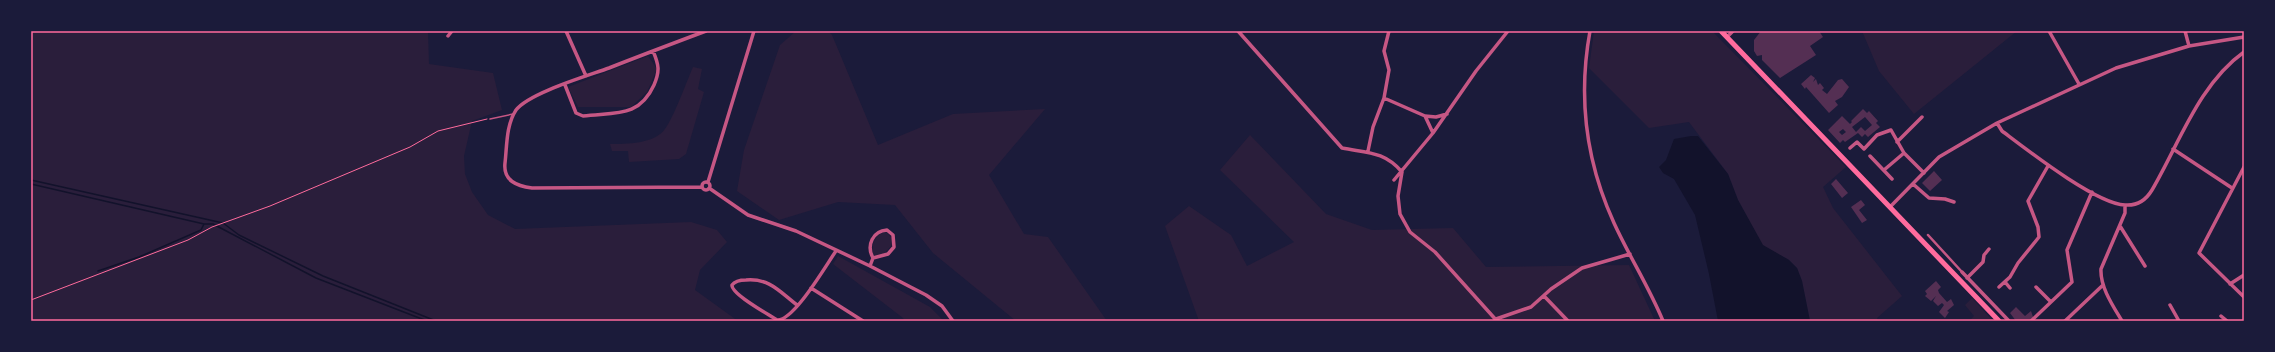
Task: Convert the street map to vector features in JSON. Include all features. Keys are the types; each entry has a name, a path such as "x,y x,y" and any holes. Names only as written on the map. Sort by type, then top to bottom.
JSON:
{"main road":[{"path":"1721,31 1999,321"}],"street":[{"path":"448,36 452,31"},
{"path":"566,31 586,76"},
{"path":"706,31 586,76 529,100 514,114 510,122 505,169 511,182 517,186 540,188 702,187 706,190 709,188 748,215 796,231 870,266 932,299 942,306 953,321"},
{"path":"1238,31 1342,148 1362,153 1368,151 1394,163 1402,172"},
{"path":"1368,151 1384,98 1389,70 1384,51 1389,31"},
{"path":"1394,180 1433,133 1476,71 1508,31"},
{"path":"1590,31 1584,94 1590,154 1602,194 1663,321"},
{"path":"1727,37 1734,31"},
{"path":"2049,31 2079,84"},
{"path":"2185,31 2189,46"},
{"path":"709,188 708,182 753,32"},
{"path":"1890,207 1952,148 1997,123 2116,68 2189,46 2244,37"},
{"path":"565,85 576,113 583,116 632,110 642,105 648,98 660,73 660,66 653,51"},
{"path":"1997,123 2002,131 2048,166 2092,192 2114,203 2125,205 2138,203 2148,196 2173,149 2218,76 2244,52"},
{"path":"1384,98 1425,116 1436,117 1448,113"},
{"path":"1425,116 1433,133"},
{"path":"1897,142 1922,117"},
{"path":"1850,148 1857,142 1864,149 1878,135 1885,130 1890,130 1904,153 1924,173"},
{"path":"2173,149 2232,188"},
{"path":"1884,170 1904,153"},
{"path":"1870,156 1892,179"},
{"path":"1999,287 2005,282 2039,237 2038,227 2028,201 2048,166"},
{"path":"2244,167 2199,253 2244,297"},
{"path":"1402,172 1398,196 1400,214 1410,232 1435,252 1497,320 1531,306 1551,289 1582,268 1630,254"},
{"path":"702,187 703,183 708,182"},
{"path":"1913,184 1929,198 1945,199 1954,202"},
{"path":"2031,321 2072,282 2067,250 2092,192"},
{"path":"2122,321 2103,285 2101,269 2120,226 2125,205"},
{"path":"2120,226 2146,266"},
{"path":"870,266 873,258 870,246 871,240 878,232 888,230 893,235 894,247 888,254 873,258"},
{"path":"1928,235 2008,321"},
{"path":"1959,281 1983,262 1984,255 1989,249"},
{"path":"797,305 766,281 759,279 736,281 732,285 733,292 739,297 777,320 787,317 797,305 811,288 836,250"},
{"path":"2230,284 2244,275"},
{"path":"2005,282 2010,288"},
{"path":"2065,321 2103,285"},
{"path":"2036,287 2052,302"},
{"path":"811,288 863,321"},
{"path":"1544,296 1568,321"},
{"path":"2170,305 2179,321"},
{"path":"2221,316 2228,321"}],"lane":[{"path":"490,119 514,114"}],"path":[{"path":"31,300 188,240 228,220 270,206 410,147 438,131 490,119"}],"shaded area":[{"path":"31,31 428,31 429,64 493,73 502,110 472,121 464,156 465,174 472,192 488,215 515,229 691,222 717,230 727,242 700,270 695,290 738,321 31,321"},
{"path":"796,31 828,31 832,35 878,145 953,114 1045,109 989,175 1024,234 1048,237 1107,321 1016,321 933,253 895,205 838,202 779,220 737,191 744,150 780,45"},
{"path":"1594,31 1712,31 1846,167 1823,187 1833,208 1902,296 1877,318 1878,321 1810,321 1802,281 1797,268 1789,260 1763,246 1738,200 1728,174 1689,122 1649,128 1589,68"},
{"path":"1862,31 2017,31 1914,114 1879,71"},
{"path":"648,56 657,69 647,92 631,107 578,107 568,87"},
{"path":"693,67 702,69 698,89 704,92 686,154 679,159 629,162 628,151 612,151 610,144 640,142 654,138 665,129 676,108"},
{"path":"1250,135 1326,214 1372,230 1453,228 1486,267 1629,265 1655,321 1199,321 1165,226 1189,206 1231,235 1247,266 1294,242 1220,170"},
{"path":"1698,136 1728,174 1738,200 1763,245 1789,260 1797,268 1802,281 1810,321 1718,321 1695,215 1674,179 1663,173 1659,167 1666,160 1674,139"},
{"path":"886,232 892,238 892,245 883,255 876,256 873,254 873,243 879,235"},
{"path":"838,256 930,307 944,321 905,321 833,264"},
{"path":"1972,298 1993,321 1969,321 1974,316 1965,305"}],"building":[{"path":"1761,31 1819,31 1823,37 1810,46 1816,55 1780,78 1762,60 1762,55 1757,56 1754,51 1754,40"},
{"path":"1811,75 1815,78 1813,82 1816,79 1818,85 1820,83 1824,88 1822,90 1827,94 1838,80 1842,79 1849,87 1842,97 1835,101 1838,105 1829,113 1806,87 1805,89 1801,84"},
{"path":"1863,109 1867,113 1869,111 1878,121 1876,123 1880,127 1868,137 1865,134 1862,137 1858,133 1845,142 1843,140 1840,143 1828,130 1842,116 1850,124 1852,122 1851,121","holes":["1865,117 1872,125 1865,131 1861,127 1856,132 1852,127","1843,129 1846,132 1842,135 1839,132"]},
{"path":"1934,171 1942,180 1930,191 1922,183"},
{"path":"1836,179 1848,193 1842,198 1831,184"},
{"path":"1861,200 1865,205 1859,210 1867,220 1862,223 1851,207"},
{"path":"1936,281 1941,287 1938,290 1939,293 1947,302 1951,299 1954,305 1947,311 1949,312 1945,318 1939,312 1944,305 1942,303 1938,306 1933,301 1936,296 1931,301 1925,296 1927,294 1925,291"},
{"path":"2016,307 2025,316 2031,311 2033,317 2029,321 2016,321 2010,313"}],"waterway":[{"path":"31,180 223,223 239,235 323,276 436,321"},
{"path":"31,184 204,224"},
{"path":"98,271 139,257 201,230 204,224 213,224 316,278 427,321"}]}
